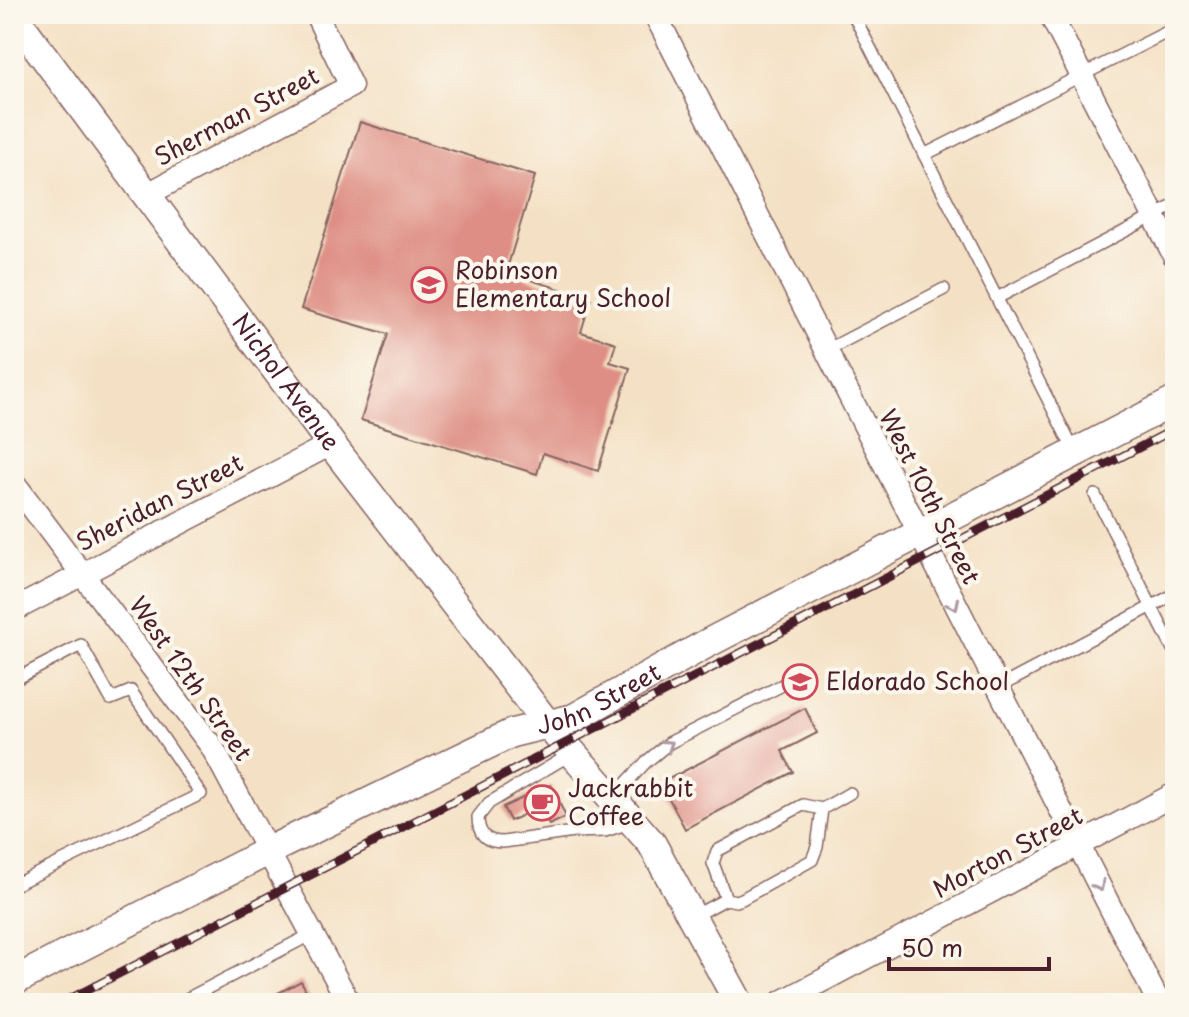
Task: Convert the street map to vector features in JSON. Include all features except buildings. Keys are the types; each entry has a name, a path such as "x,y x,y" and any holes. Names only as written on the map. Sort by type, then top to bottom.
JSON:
{"street":[{"name":"Sherman Street","path":"146,195 351,86 316,14"},
{"name":"West 10th Street","path":"655,14 1160,1003"},
{"path":"1050,14 1175,257"},
{"name":"Nichol Avenue","path":"14,16 331,444 562,740 652,844 739,1003"},
{"name":"John Street","path":"14,981 268,851 512,733 562,740 574,718 706,644 1175,401"},
{"name":"Sheridan Street","path":"14,610 331,444"},
{"name":"West 12th Street","path":"14,483 212,747 349,1003"},
{"name":"Morton Street","path":"780,1003 1175,794"}],"lane":[{"path":"868,14 854,17 1075,454"},
{"path":"924,155 1175,28"},
{"path":"997,298 1175,205"},
{"path":"825,351 944,289"},
{"path":"1095,495 1175,653"},
{"path":"997,688 1175,594"},
{"path":"14,680 81,645 111,699 131,691 201,794 14,885"},
{"path":"612,798 669,743 792,680"},
{"path":"562,740 489,803 478,817 485,838 503,842 605,831 633,822"},
{"path":"726,899 713,863 717,851 803,805 822,809 850,793"},
{"path":"692,917 726,899 742,899 812,860 817,847 822,809"},
{"path":"179,1003 312,934"},
{"path":"1160,1003 1175,996"}],"railway":[{"path":"62,1003 1175,429"}],"place":[{"name":"Robinson Elementary School","path":"429,285"},
{"name":"Eldorado School","path":"800,682"},
{"name":"Jackrabbit Coffee","path":"542,803"}]}
